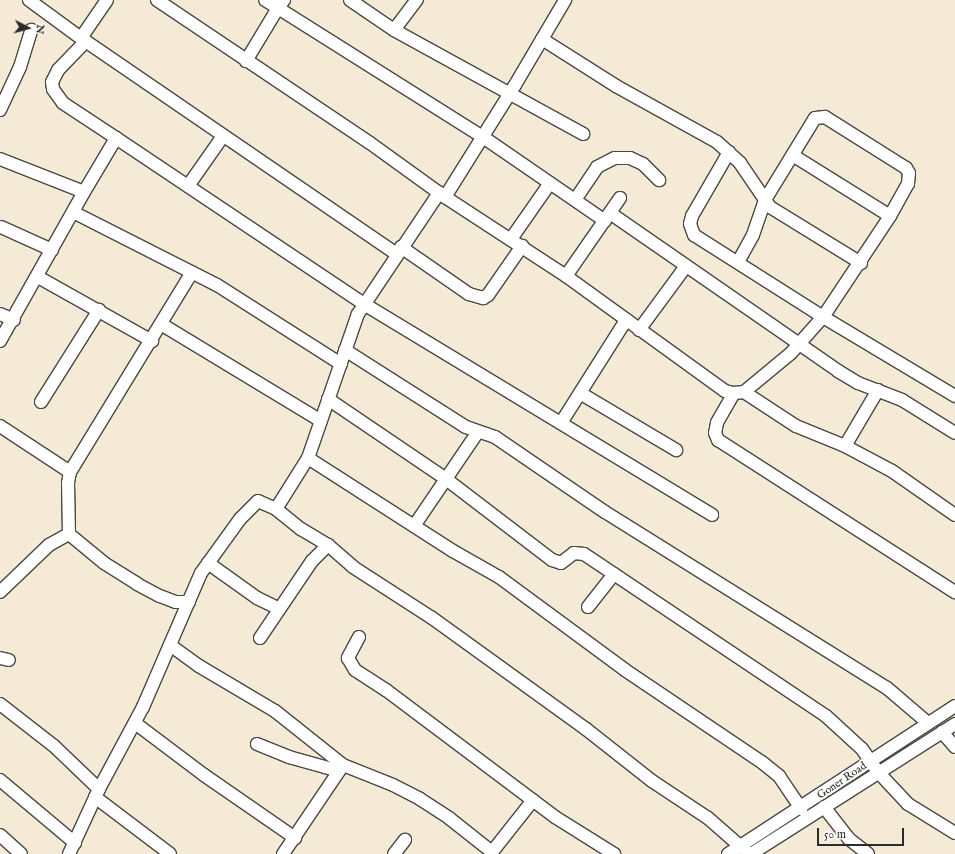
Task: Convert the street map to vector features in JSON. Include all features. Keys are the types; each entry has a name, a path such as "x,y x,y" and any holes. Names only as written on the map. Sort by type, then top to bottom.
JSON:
{"street":[{"path":"29,0 223,136 399,251 469,294 483,298 488,295 522,246"},
{"path":"107,0 83,39 58,70 52,82 53,89 63,103 364,304 712,515"},
{"path":"157,0 442,195 566,276 725,391 739,393 796,426 845,446 892,471 955,515"},
{"path":"265,0 281,4 575,200 608,217 686,266 858,383 902,400 955,433"},
{"path":"350,0 394,30 584,134"},
{"path":"394,30 417,0"},
{"path":"276,509 308,458 345,350 364,304 399,251 442,195 482,137 510,94 564,0"},
{"path":"246,61 281,4"},
{"path":"0,110 20,67 31,30"},
{"path":"542,40 616,86 717,142 729,152 753,179 765,200 777,213 861,263"},
{"path":"738,262 753,235 765,200 794,156 811,122 815,118 825,117 906,168 909,179 890,216 861,263 823,318 799,344 739,393 717,423 715,433 718,440 955,592"},
{"path":"188,186 223,136"},
{"path":"0,341 14,320 84,192 116,138"},
{"path":"729,152 690,224 694,234 823,318 955,396"},
{"path":"794,156 890,216"},
{"path":"575,200 597,167 615,158 630,158 643,164 659,180"},
{"path":"0,159 84,192"},
{"path":"511,239 550,183"},
{"path":"566,276 620,198"},
{"path":"73,212 192,272 253,306 341,364"},
{"path":"1,227 52,250"},
{"path":"639,330 686,266"},
{"path":"69,534 68,483 70,472 152,341 192,272"},
{"path":"38,277 152,341"},
{"path":"41,402 99,310"},
{"path":"0,314 14,320"},
{"path":"561,423 626,320"},
{"path":"161,324 321,421"},
{"path":"345,350 478,432 495,437 604,512 887,688 928,723"},
{"path":"845,446 878,390"},
{"path":"580,393 676,450"},
{"path":"328,399 446,479 552,560 561,563 580,552 676,613 826,716 845,732 908,804 955,833"},
{"path":"0,426 70,472"},
{"path":"414,526 478,432"},
{"path":"308,458 414,526 499,577 625,670 763,763 779,776 801,808"},
{"path":"70,854 97,793 134,723 208,563 254,503 262,501 276,509 301,529 328,545 354,567 432,618 499,669 534,691 646,777 708,818 747,851"},
{"path":"0,592 48,545 69,534"},
{"path":"69,534 137,584 160,596 176,602 189,602"},
{"path":"260,638 312,561 328,545"},
{"path":"208,563 257,598 280,610"},
{"path":"588,607 614,574"},
{"path":"359,636 348,658 355,670 386,690 555,817 614,854"},
{"path":"170,646 199,666 275,711 341,768"},
{"path":"0,704 54,746 97,793 170,854"},
{"name":"Goner Road","path":"728,854 747,851 824,807 928,723 955,706"},
{"path":"134,723 204,776 295,838"},
{"name":"Goner Road","path":"747,851 801,808 875,766 955,724"},
{"path":"942,732 955,747"},
{"path":"257,744 289,757 341,768 393,785 420,799 449,818 494,853 533,800"},
{"path":"283,854 341,768"},
{"path":"0,780 75,843"},
{"path":"824,807 849,839 868,854"},
{"path":"0,835 21,854"},
{"path":"394,854 405,840"}]}
